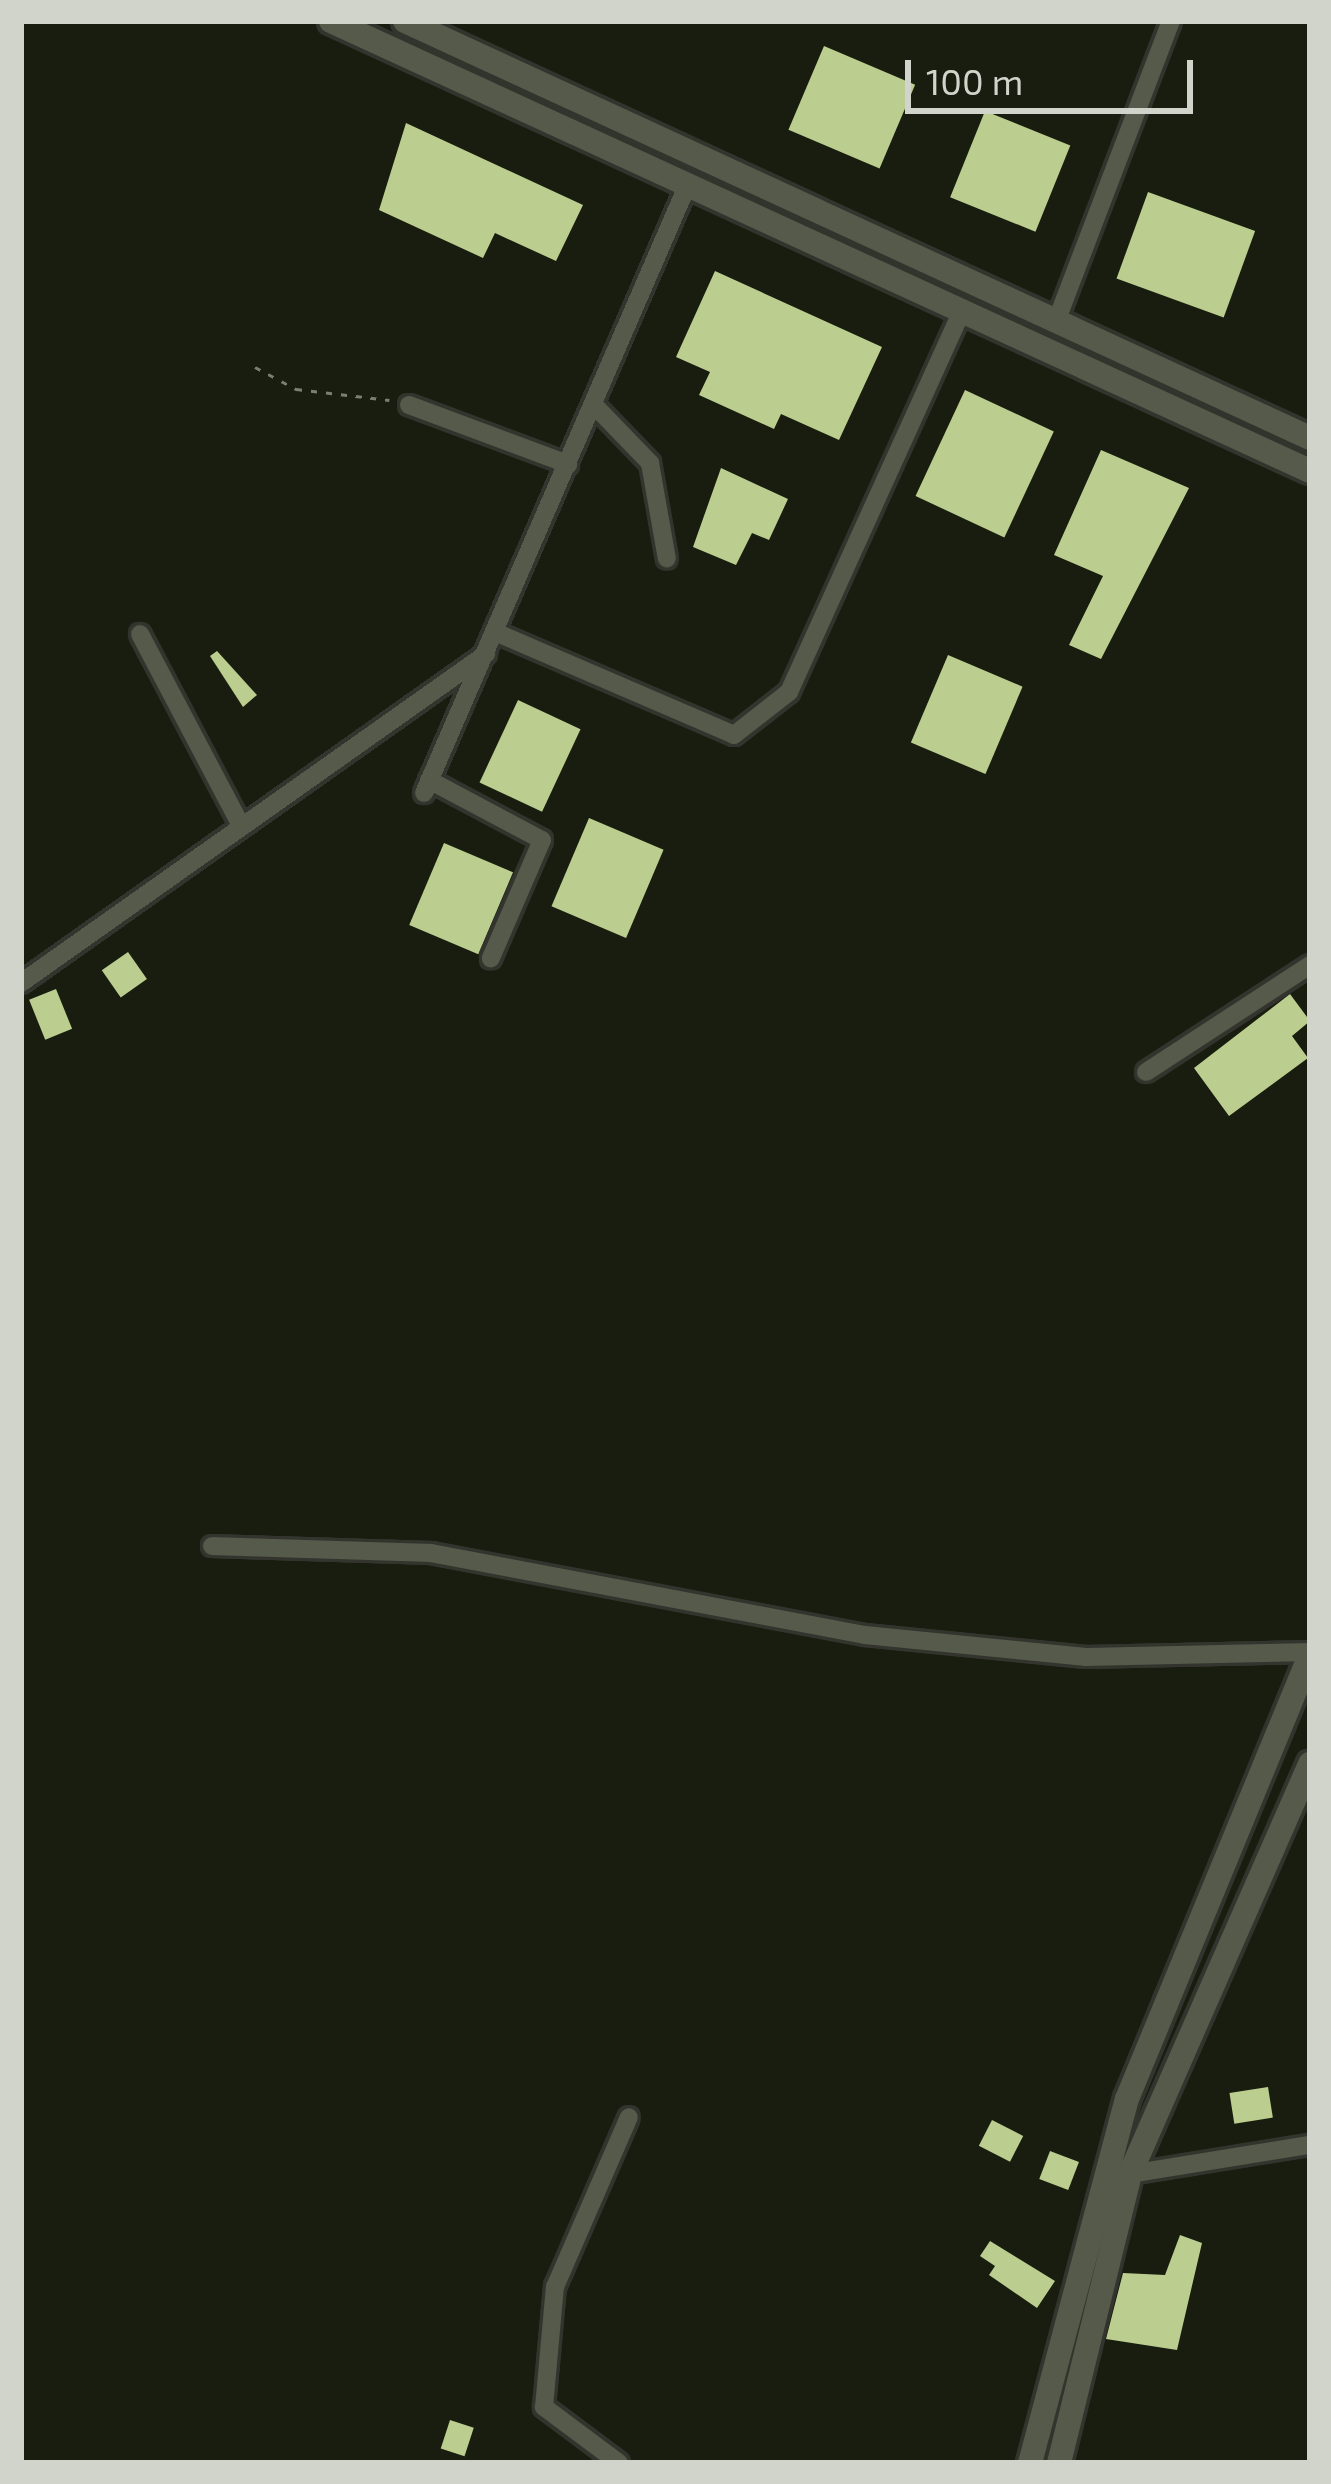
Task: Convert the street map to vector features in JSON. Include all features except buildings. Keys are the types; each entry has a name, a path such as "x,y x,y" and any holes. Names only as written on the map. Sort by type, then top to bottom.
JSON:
{"main road":[{"path":"331,21 1310,471"},
{"path":"405,21 1310,438"},
{"path":"1030,2463 1120,2166 1310,1653"},
{"path":"1059,2463 1120,2166 1309,1768 1273,1758"}],"street":[{"path":"1056,322 1171,21"},
{"path":"491,958 542,840 426,786 687,186"},
{"path":"495,632 734,735 789,692 961,313"},
{"path":"409,405 568,464"},
{"path":"594,405 650,463 667,559"},
{"path":"140,634 239,822"},
{"path":"21,983 239,822 486,654"},
{"path":"1146,1072 1310,965"},
{"path":"212,1546 431,1553 865,1634 1086,1657 1310,1653"},
{"path":"623,2461 544,2407 555,2287 629,2117"},
{"path":"1120,2166 1310,2145"}],"path":[{"path":"255,367 296,389 409,405"}]}
